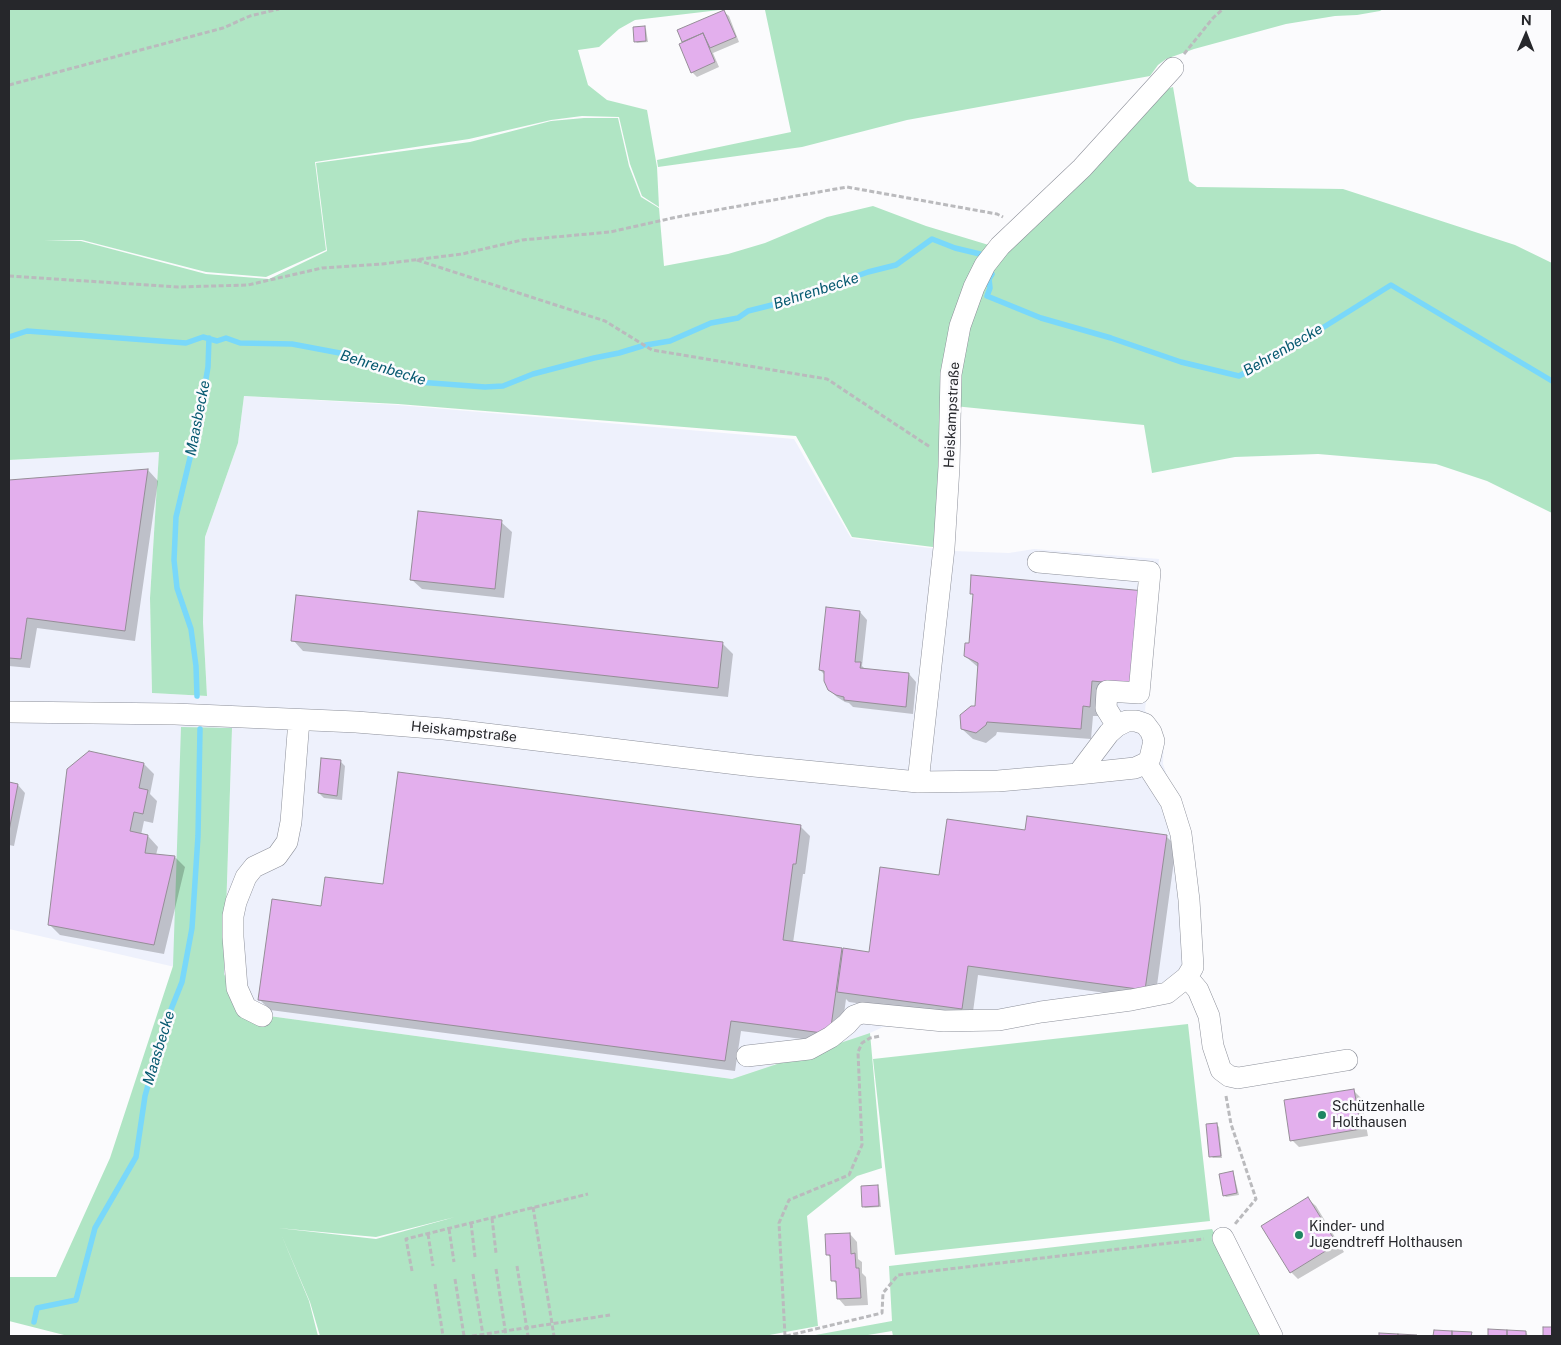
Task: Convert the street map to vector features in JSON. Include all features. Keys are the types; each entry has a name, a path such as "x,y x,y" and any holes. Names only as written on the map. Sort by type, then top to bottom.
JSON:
{"street":[{"name":"Heiskampstraße","path":"918,782 944,548 951,374 960,326 974,287 985,265 1000,246 1082,168 1173,68"},
{"path":"1038,562 1150,572 1139,694 1107,691 1106,708 1117,726"},
{"name":"Heiskampstraße","path":"9,712 175,714 356,722 444,729 754,766 918,782 998,781 1135,768 1146,763"},
{"path":"262,1016 246,1008 237,988 233,916 236,902 246,877 254,867 276,856 287,842 291,822 300,720"},
{"path":"746,1056 809,1049 830,1037 854,1016 862,1013 944,1021 999,1020 1167,993 1187,977 1194,967 1189,900 1181,834 1171,802 1146,763 1153,750 1154,741 1151,732 1145,724 1136,721 1127,721 1117,726 1109,733 1078,774"},
{"path":"1187,977 1198,990 1209,1016 1213,1046 1221,1070 1229,1076 1238,1078 1347,1060"},
{"path":"1223,1238 1272,1336"}],"path":[{"path":"9,85 223,28 250,16 279,9"},
{"path":"1173,68 1212,18 1223,9"},
{"path":"9,276 178,287 248,284 322,268 415,260 462,254 522,240 610,232 677,217 847,187 997,214 1020,227"},
{"path":"415,260 605,320 652,350 827,379 949,459"},
{"path":"889,1034 870,1038 862,1044 858,1052 862,1145 849,1175 790,1200 778,1223 785,1336 882,1312 883,1292 898,1275 1187,1240 1223,1238 1256,1199 1231,1124 1221,1070"},
{"path":"412,1270 406,1239 588,1194"},
{"path":"534,1207 554,1336"},
{"path":"492,1218 496,1252"},
{"path":"470,1223 475,1257"},
{"path":"449,1228 454,1262"},
{"path":"428,1234 433,1266"},
{"path":"517,1266 528,1336"},
{"path":"496,1269 506,1336"},
{"path":"473,1274 483,1336"},
{"path":"455,1279 464,1336"},
{"path":"435,1284 443,1336"},
{"path":"472,1336 483,1336 610,1315"}],"shaded area":[{"path":"244,396 398,405 794,439 851,538 953,551 1009,553 1034,549 1159,559 1145,711 1157,721 1164,737 1163,764 1187,834 1194,876 1202,974 1178,996 997,1024 883,1027 732,1079 247,1013 224,974 232,728 175,967 9,929 9,460 159,452 150,598 152,693 207,696 203,622 205,537 238,443"}],"green space":[{"path":"9,9 728,9 635,20 619,29 599,47 578,50 588,85 607,100 647,110 657,167 659,207 642,196 630,164 619,117 582,116 551,120 469,139 315,162 326,250 266,277 206,272 82,240 44,240 81,241 206,274 269,279 327,251 316,163 470,142 551,121 584,118 618,118 629,166 641,197 659,208 664,266 728,254 765,243 827,217 873,206 926,226 992,246 1160,91 1173,87 1189,181 1197,187 1343,189 1515,245 1552,263 1552,513 1487,481 1436,464 1318,454 1235,457 1152,473 1144,425 954,406 933,547 852,537 796,436 398,404 244,396 238,443 205,537 203,622 207,696 152,693 150,598 159,452 9,460"},
{"path":"728,9 1383,9 1357,15 1335,16 1286,24 1194,49 1166,59 1158,65 1150,76 907,120 802,147 658,167 657,160 791,132 765,10"},
{"path":"181,727 232,728 224,974 247,1013 732,1079 870,1033 882,1168 857,1176 807,1216 818,1326 764,1336 320,1336 310,1302 281,1234 309,1301 318,1336 68,1336 9,1321 9,1277 56,1277 110,1158 173,966","holes":["455,1217 376,1239 278,1228 376,1237"]},
{"path":"1188,1024 1210,1221 895,1255 873,1059"},
{"path":"1212,1229 1269,1336 893,1336 892,1331 862,1336 810,1336 892,1321 889,1266"}],"building":[{"path":"724,10 736,37 710,48 703,33 682,42 677,30"},
{"path":"645,26 646,41 634,42 633,27"},
{"path":"703,33 715,62 691,73 679,44"},
{"path":"148,469 125,631 27,618 21,659 9,658 9,480"},
{"path":"418,511 502,520 495,589 410,580"},
{"path":"971,575 1145,591 1136,685 1092,681 1090,707 1083,706 1081,729 987,722 976,733 961,729 960,715 971,706 975,706 978,663 964,656 965,643 969,643 973,594 970,594"},
{"path":"296,595 723,642 718,688 291,641"},
{"path":"826,607 860,611 855,662 861,662 860,668 909,673 906,707 844,700 844,697 828,690 824,681 824,671 819,670"},
{"path":"89,751 144,763 139,788 148,790 143,814 134,812 130,831 148,835 145,853 175,856 154,945 48,925 67,769"},
{"path":"321,758 341,760 337,796 318,793"},
{"path":"398,772 801,825 796,864 793,864 783,940 842,948 830,1034 731,1021 725,1061 258,1000 272,899 321,906 325,877 383,884"},
{"path":"9,782 18,784 9,831"},
{"path":"1027,816 1167,835 1145,990 968,966 962,1009 837,992 843,948 869,952 880,867 939,875 947,819 1025,830"},
{"name":"Schützenhalle Holthausen","path":"1354,1089 1361,1129 1290,1141 1284,1100"},
{"path":"1217,1123 1221,1156 1209,1157 1206,1124"},
{"path":"1233,1171 1237,1193 1223,1196 1219,1174"},
{"path":"878,1185 879,1206 862,1207 861,1186"},
{"name":"Kinder- und Jugendtreff Holthausen","path":"1308,1197 1337,1244 1290,1273 1261,1226"},
{"path":"850,1233 851,1254 855,1253 856,1268 859,1268 861,1298 837,1299 836,1281 831,1281 830,1255 826,1255 825,1234"},
{"path":"1543,1327 1552,1327 1552,1336 1543,1336"},
{"path":"1488,1329 1507,1330 1507,1336 1488,1336"},
{"path":"1434,1330 1452,1331 1452,1336 1433,1336"},
{"path":"1507,1330 1526,1331 1526,1336 1507,1336"},
{"path":"1452,1331 1472,1332 1471,1336 1452,1336"},
{"path":"1379,1333 1398,1334 1398,1336 1379,1336"},
{"path":"1398,1334 1417,1335 1417,1336 1398,1336"}],"waterway":[{"name":"Behrenbecke","path":"646,345 670,341 711,323 738,318 748,311 772,305 789,297 804,295 868,272 896,265 932,239 955,248 980,254"},
{"name":"Behrenbecke","path":"992,274 989,279 990,288 987,296 1041,318 1111,338 1181,362 1239,376 1284,352 1391,285 1552,381"},
{"name":"Behrenbecke","path":"9,337 27,331 186,343 203,337 217,341 226,338 240,343 292,344 345,354 389,368 418,382 485,387 503,386 533,374 642,346"},
{"name":"Maasbecke","path":"197,696 196,666 191,629 177,588 174,560 176,517 199,420 208,367 209,338"},
{"name":"Maasbecke","path":"34,1322 37,1308 76,1300 95,1228 136,1157 145,1096 164,1027 182,982 192,928 198,836 200,729"}],"place":[{"name":"Schützenhalle Holthausen","path":"1322,1115"},
{"name":"Kinder- und Jugendtreff Holthausen","path":"1299,1235"}]}
